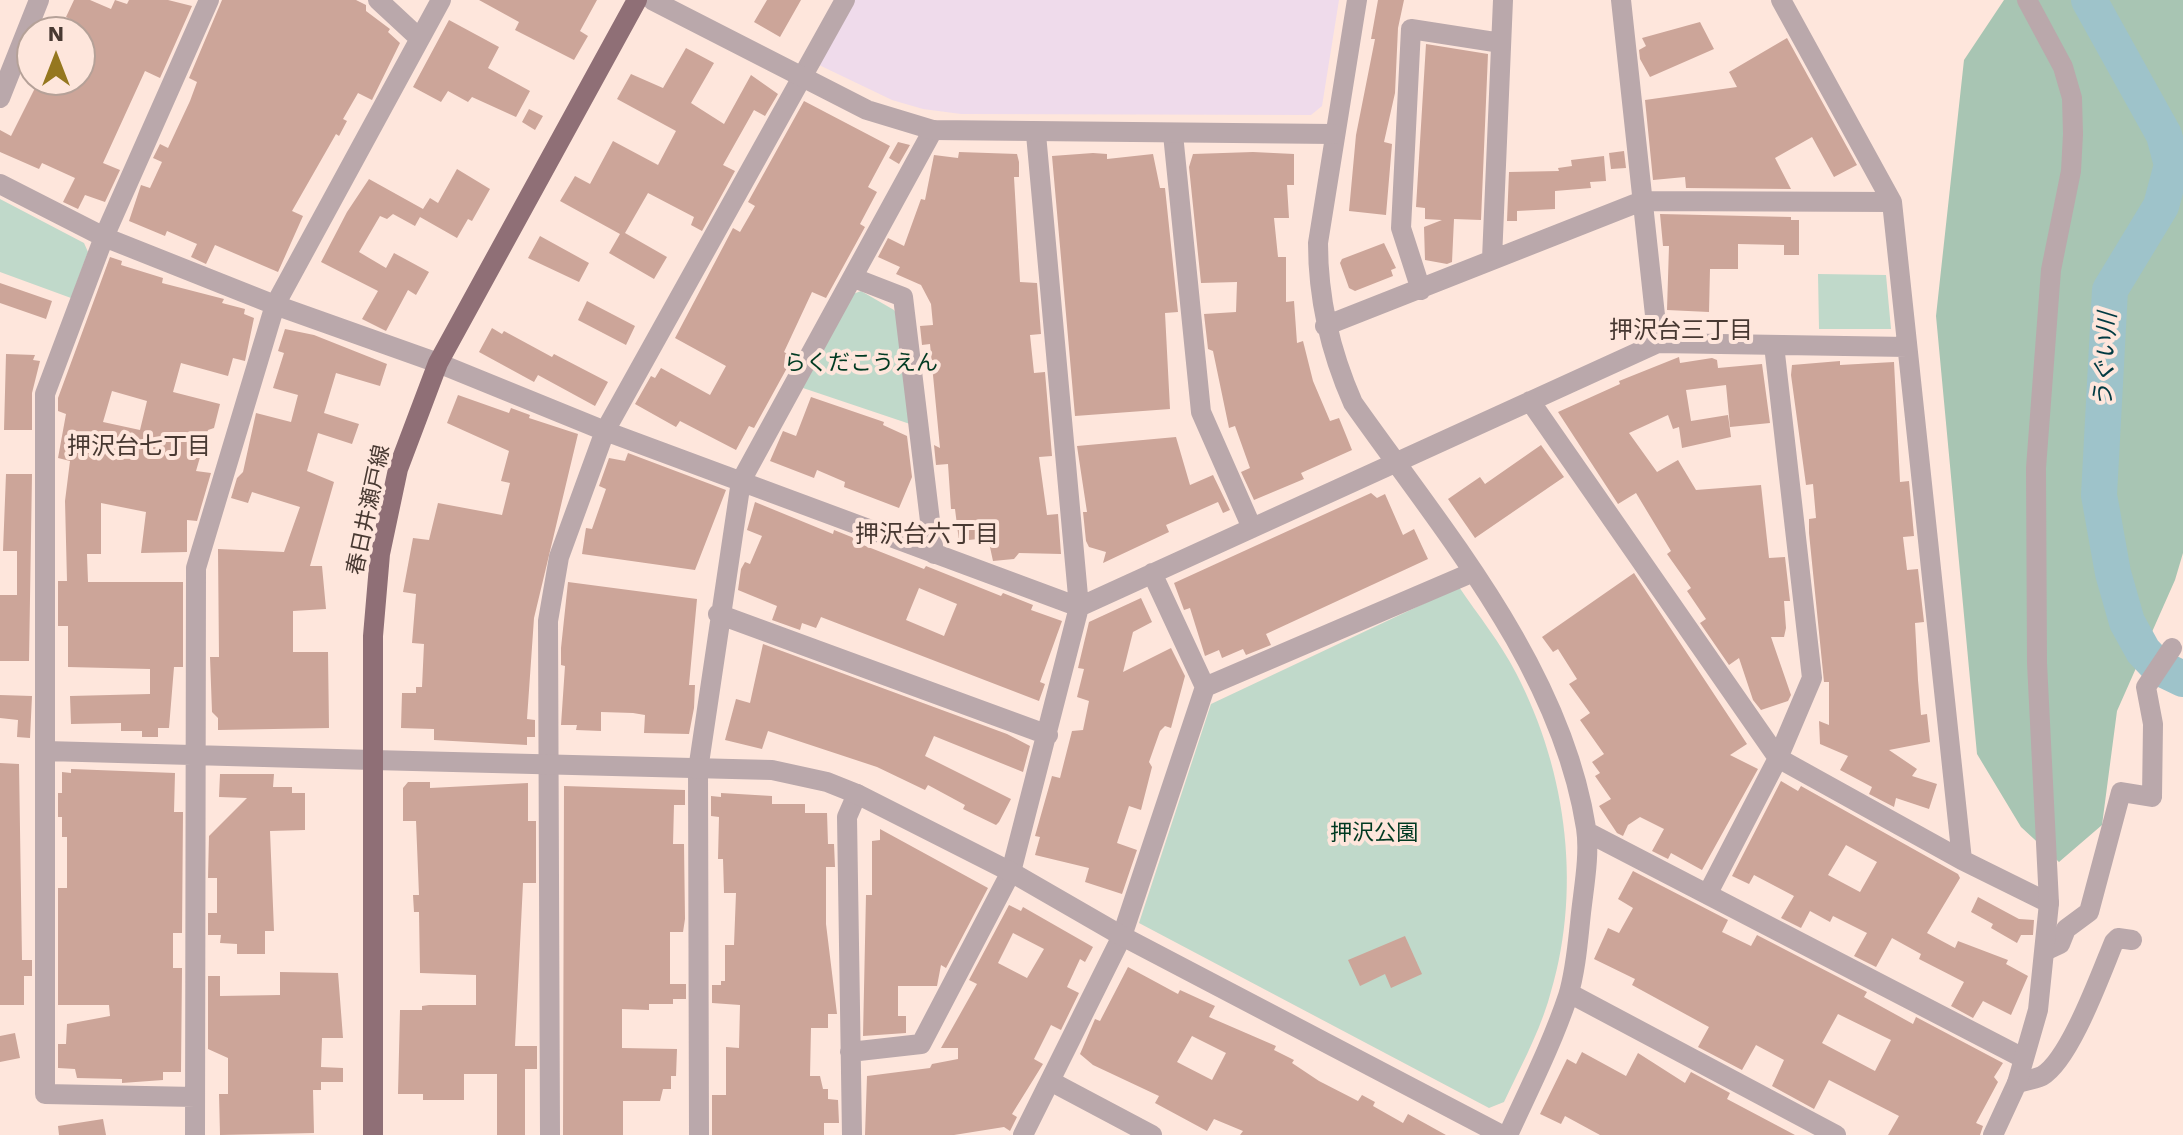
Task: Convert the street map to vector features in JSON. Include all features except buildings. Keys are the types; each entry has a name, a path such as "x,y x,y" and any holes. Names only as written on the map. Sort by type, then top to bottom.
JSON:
{"main road":[{"name":"春日井瀬戸線","path":"373,1135 373,636 380,554 398,469 438,363 637,0"}],"street":[{"path":"0,98 39,0"},
{"path":"195,1097 45,1094 45,394 104,237 209,0"},
{"path":"378,0 419,38"},
{"path":"195,1135 196,568 275,305 441,0"},
{"path":"652,0 877,114 933,130 1036,134 1333,134"},
{"path":"550,1135 548,621 559,557 605,431 845,0"},
{"path":"1357,0 1333,134 1318,243 1318,275 1325,326 1353,403 1525,654 1550,702 1571,758 1587,832 1579,934 1569,993 1549,1048 1508,1135"},
{"path":"1492,259 1503,0"},
{"path":"1621,0 1658,343"},
{"path":"1781,0 1892,202 1962,860"},
{"path":"1993,1135 2017,1083 2038,1010 2049,903 2037,663 2036,468 2051,270 2071,171 2072,110 2063,67 2027,0"},
{"path":"1421,290 1401,228 1411,29 1501,43"},
{"path":"699,1135 698,770 718,614 741,481 933,130"},
{"path":"850,1052 921,1044 1011,872 1079,607 1036,134"},
{"path":"1173,134 1201,412 1252,528"},
{"path":"0,184 104,237 275,305 438,363 605,431 1079,607 1658,343 1907,347"},
{"path":"1325,326 1642,201 1892,202"},
{"path":"854,278 903,297 934,554"},
{"path":"1708,893 1778,758 1812,678 1774,345"},
{"path":"1530,401 1778,758 1962,860 2049,903"},
{"path":"1023,1135 1122,936 1205,687 1152,573"},
{"path":"1205,687 1471,573"},
{"path":"718,614 1048,735"},
{"path":"2045,951 2060,944 2066,929 2089,912 2121,792 2152,797 2153,724 2146,687 2172,648"},
{"path":"46,751 772,770 827,782 857,794 1011,872 1122,936 1502,1135"},
{"path":"852,1135 847,817 857,794"},
{"path":"1587,832 2023,1058"},
{"path":"2017,1083 2042,1075 2058,1060 2083,1014 2114,942 2118,938 2132,940"},
{"path":"1569,993 1836,1135"},
{"path":"1052,1082 1152,1135"}],"shaded area":[{"path":"854,0 1339,0 1322,106 1311,115 961,114 923,109 892,100 817,64"}],"green space":[{"path":"2004,0 2183,0 2183,553 2175,580 2117,711 2102,825 2059,862 2021,827 1977,754 1936,316 1964,60"},
{"path":"0,199 84,243 88,252 71,298 0,272"},
{"path":"1818,274 1886,275 1891,329 1819,329"},
{"name":"らくだこうえん","path":"861,291 894,310 898,317 910,424 800,387 853,294"},
{"name":"押沢公園","path":"1459,587 1510,662 1534,711 1548,751 1565,834 1565,919 1559,961 1548,1002 1504,1102 1489,1108 1139,923 1211,704"}],"waterway":[{"name":"うぐい川","path":"2089,0 2164,135 2172,165 2161,206 2110,290 2099,495 2113,573 2127,622 2143,651 2158,667 2183,679"}],"district":[{"name":"押沢台三丁目","path":"1681,331"},
{"name":"押沢台七丁目","path":"139,447"},
{"name":"押沢台六丁目","path":"927,535"}]}
